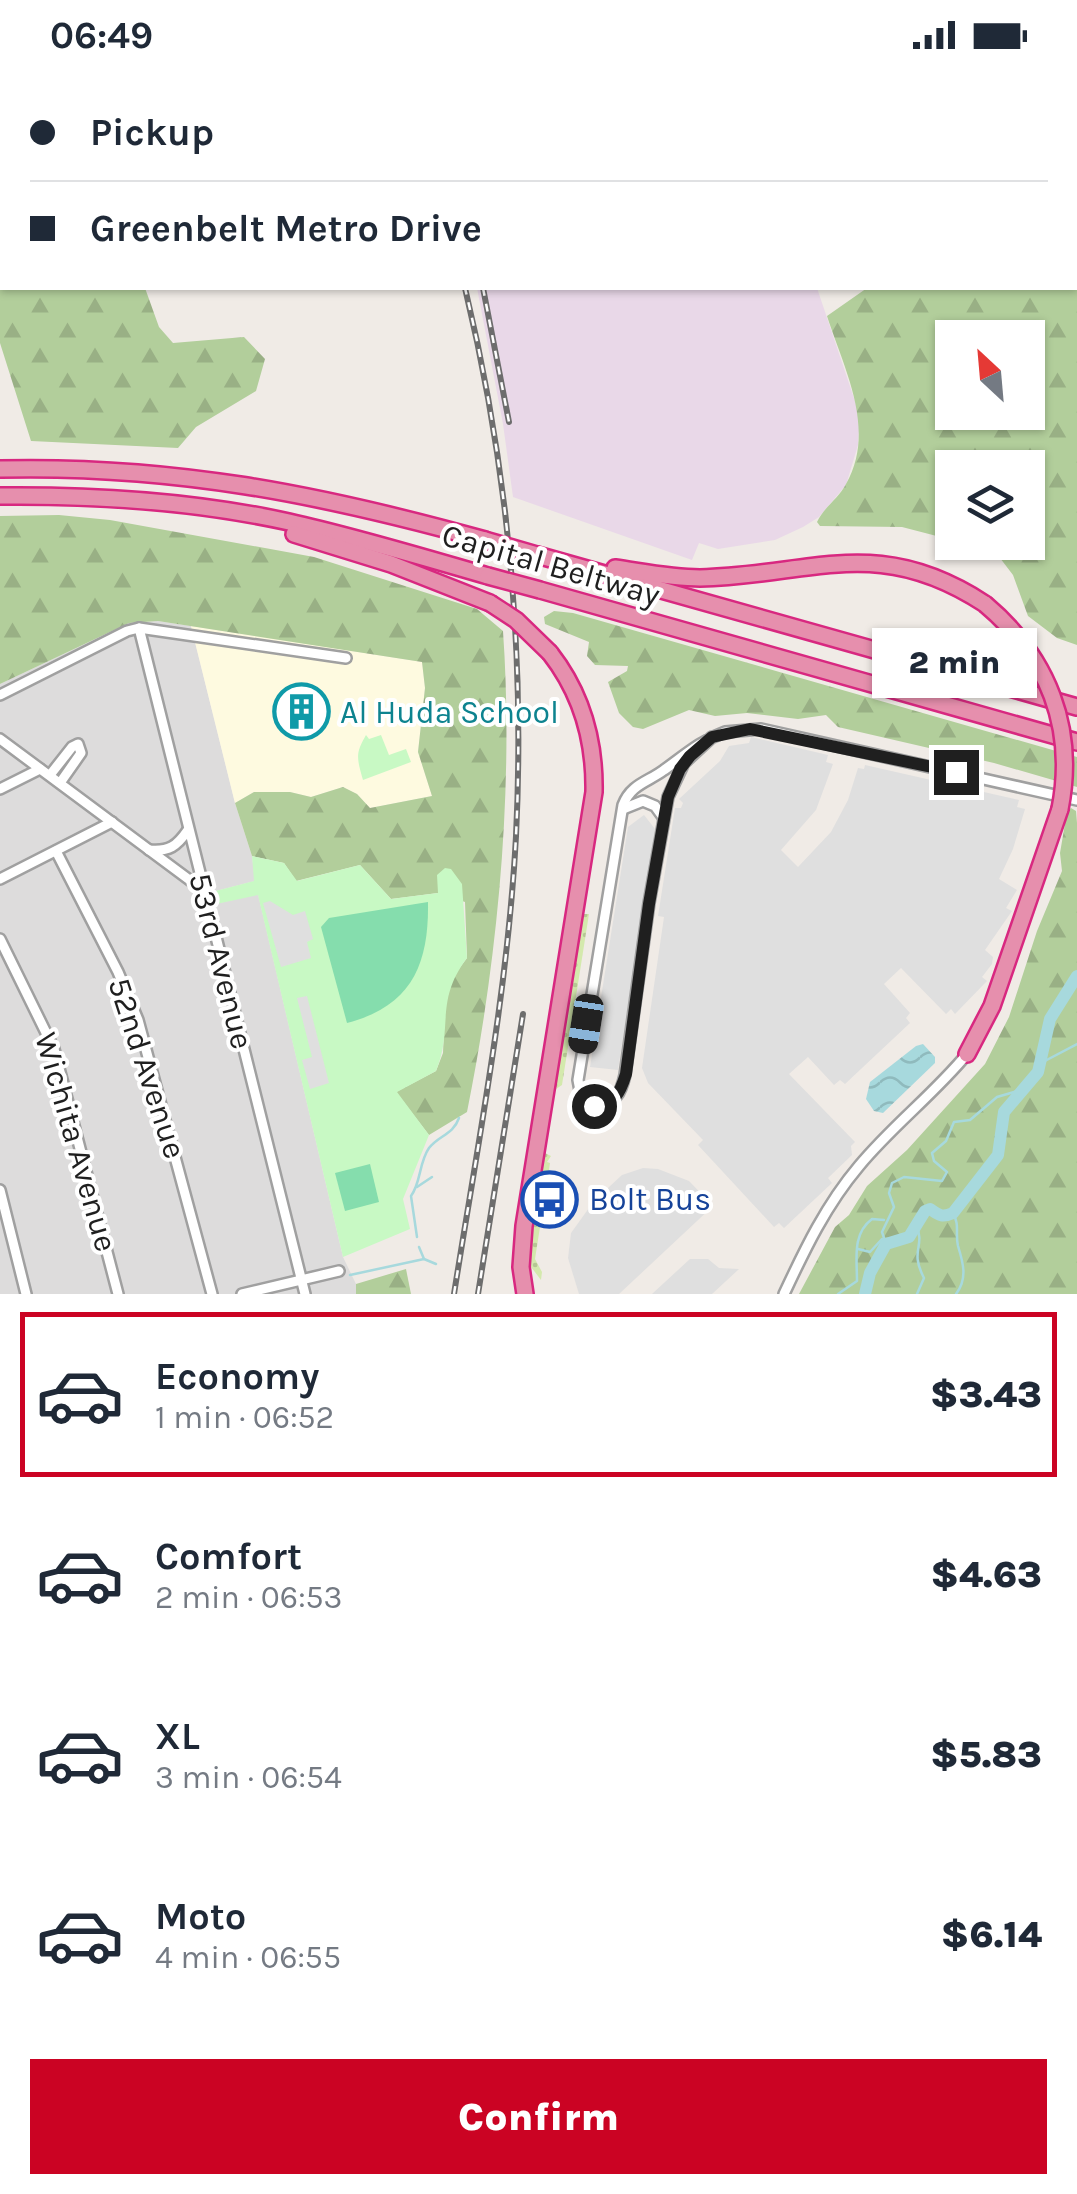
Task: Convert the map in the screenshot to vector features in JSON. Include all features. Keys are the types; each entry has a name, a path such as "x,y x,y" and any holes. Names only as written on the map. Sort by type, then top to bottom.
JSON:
{"highway":[{"name":"Capital Beltway","path":"0,469 126,470 235,482 341,502 1077,707"},
{"name":"Capital Beltway","path":"0,496 54,495 164,503 286,521 1077,742"},
{"path":"164,503 332,544 490,602 516,620 550,653 572,687 585,716 594,773 522,1248 525,1294"},
{"path":"536,555 675,576 871,562 896,565 944,580 986,604 1027,647 1054,696 1066,752 1060,809 992,1006 967,1054"}],"street":[{"path":"0,695 139,628 346,658"},
{"name":"53rd Avenue","path":"139,628 305,1294"},
{"path":"712,737 680,769 670,789 626,1074 617,1097 594,1106 581,1096 578,1080 622,812 634,788 662,772 693,746 712,737 738,730 761,730 1077,800"},
{"path":"0,739 203,890"},
{"path":"50,775 78,744 81,753 60,783"},
{"path":"0,788 40,768"},
{"path":"622,812 632,802 643,800 655,806 664,819"},
{"path":"0,879 112,822"},
{"path":"148,850 164,852 178,845 188,830"},
{"name":"52nd Avenue","path":"56,851 138,1020 212,1294"},
{"name":"Wichita Avenue","path":"0,939 54,1049 118,1294"},
{"path":"784,1294 841,1188 876,1146 967,1054"},
{"path":"0,1190 26,1294"},
{"path":"242,1294 338,1271"}],"shaded area":[{"path":"477,290 818,290 860,416 858,445 846,485 819,517 775,540 718,549 699,543 692,560 513,497"},
{"path":"158,621 191,626 252,856 255,881 204,894 207,906 258,894 343,1257 356,1284 356,1294 0,1294 0,684 129,623"},
{"path":"191,626 422,662 425,688 418,752 432,796 370,808 357,794 343,787 311,797 290,792 254,792 235,803"},
{"path":"751,737 828,755 826,762 833,764 816,810 781,850 798,867 831,832 848,800 858,768 864,769 865,765 1019,800 1017,807 1025,809 999,879 1017,890 1006,908 1012,911 985,950 993,957 982,977 987,981 955,1014 951,1009 946,1014 901,968 884,984 910,1013 906,1018 910,1023 845,1084 840,1080 834,1085 808,1057 789,1074 855,1142 852,1155 828,1178 832,1183 784,1228 779,1223 774,1227 698,1145 703,1140 648,1083 642,1068 664,917 658,916 675,808 681,808 683,803 679,799 720,761 729,746 749,743"},
{"path":"644,815 655,829 618,1070 590,1067 628,827"},
{"path":"270,901 293,915 305,911 313,939 307,942 311,958 281,967 263,903"},
{"path":"307,996 329,1083 310,1089 302,1060 312,1057 297,998"},
{"path":"643,1168 658,1169 689,1181 713,1206 619,1294 579,1294 568,1258 571,1233 594,1201 622,1175"},
{"path":"690,1259 708,1259 719,1268 739,1269 712,1294 652,1294"}],"green space":[{"path":"0,290 146,290 159,327 173,343 244,337 265,359 256,391 196,427 178,448 31,441 0,343"},
{"path":"864,290 1077,290 1077,645 1057,638 1028,616 1013,575 1002,560 1045,560 1045,450 935,450 935,536 902,527 820,526 817,522 840,494 855,463 858,421 849,378 827,316"},
{"path":"59,515 110,520 314,557 477,609 503,631 506,751 501,873 487,994 467,1112 429,1135 396,1092 436,1071 443,1053 445,1008 452,978 467,958 465,902 438,893 391,899 360,865 296,881 284,863 252,856 235,803 254,792 290,792 311,797 343,787 357,794 370,808 432,796 418,752 425,688 422,662 158,621 129,623 0,684 0,516"},
{"path":"554,611 573,613 1077,757 1077,787 994,763 838,727 826,715 798,719 747,713 715,716 689,710 643,729 633,727 619,713 608,682 627,671 628,666 595,665 587,656 589,642 545,624 544,617"},
{"path":"366,735 369,739 381,735 389,755 406,749 411,762 363,780 358,755"},
{"path":"1071,808 1076,811 1077,823 1077,1294 799,1294 835,1227 849,1215 867,1186 907,1150 985,1064 1009,1017 1037,931 1062,871 1060,853"},
{"path":"252,856 284,863 297,881 360,865 391,899 438,893 437,875 445,868 451,869 462,884 467,958 447,1001 444,1041 436,1071 397,1092 429,1135 403,1199 410,1229 343,1257 258,895 207,906 204,894 254,881"},
{"path":"428,902 425,945 412,979 387,1006 347,1023 321,927 329,918"},
{"path":"579,914 589,914 562,1085 550,1093"},
{"path":"541,1151 551,1156 547,1162 550,1163 535,1259 542,1272 541,1280 525,1259"},
{"path":"370,1164 379,1202 345,1211 335,1173"},
{"path":"406,1269 411,1294 356,1294 356,1284"}],"water":[{"path":"923,1044 935,1057 935,1063 883,1113 874,1111 866,1099 870,1082"}],"waterway":[{"path":"865,1294 870,1273 886,1244 909,1237 925,1211 930,1209 943,1216 953,1213 998,1155 1004,1112 1038,1072 1050,1019 1077,976"},
{"path":"1041,1063 1077,1044"},
{"path":"886,1244 882,1232 894,1207 889,1193 892,1183 904,1177 942,1181 947,1172 934,1161 932,1153 946,1141 954,1122 970,1120 997,1097 1021,1090"},
{"path":"417,1237 411,1196 423,1160 429,1148 459,1118"},
{"path":"417,1187 432,1177"},
{"path":"953,1213 963,1270 956,1294"},
{"path":"838,1294 857,1281 861,1232 872,1219 884,1220"},
{"path":"916,1224 918,1261 924,1278 917,1294"},
{"path":"858,1249 870,1252 882,1239"},
{"path":"419,1247 424,1259 436,1264"},
{"path":"350,1275 424,1259"}],"railway":[{"path":"454,1294 506,951 518,767 510,560 492,423 465,290"},
{"path":"483,290 509,422"},
{"path":"478,1294 523,1014"}],"place":[{"name":"Al Huda School","path":"301,712"},
{"name":"Bolt Bus","path":"550,1199"}],"route":[{"path":"594,1106 617,1097 626,1074 668,797 690,756 712,737 750,729 956,772"}]}
